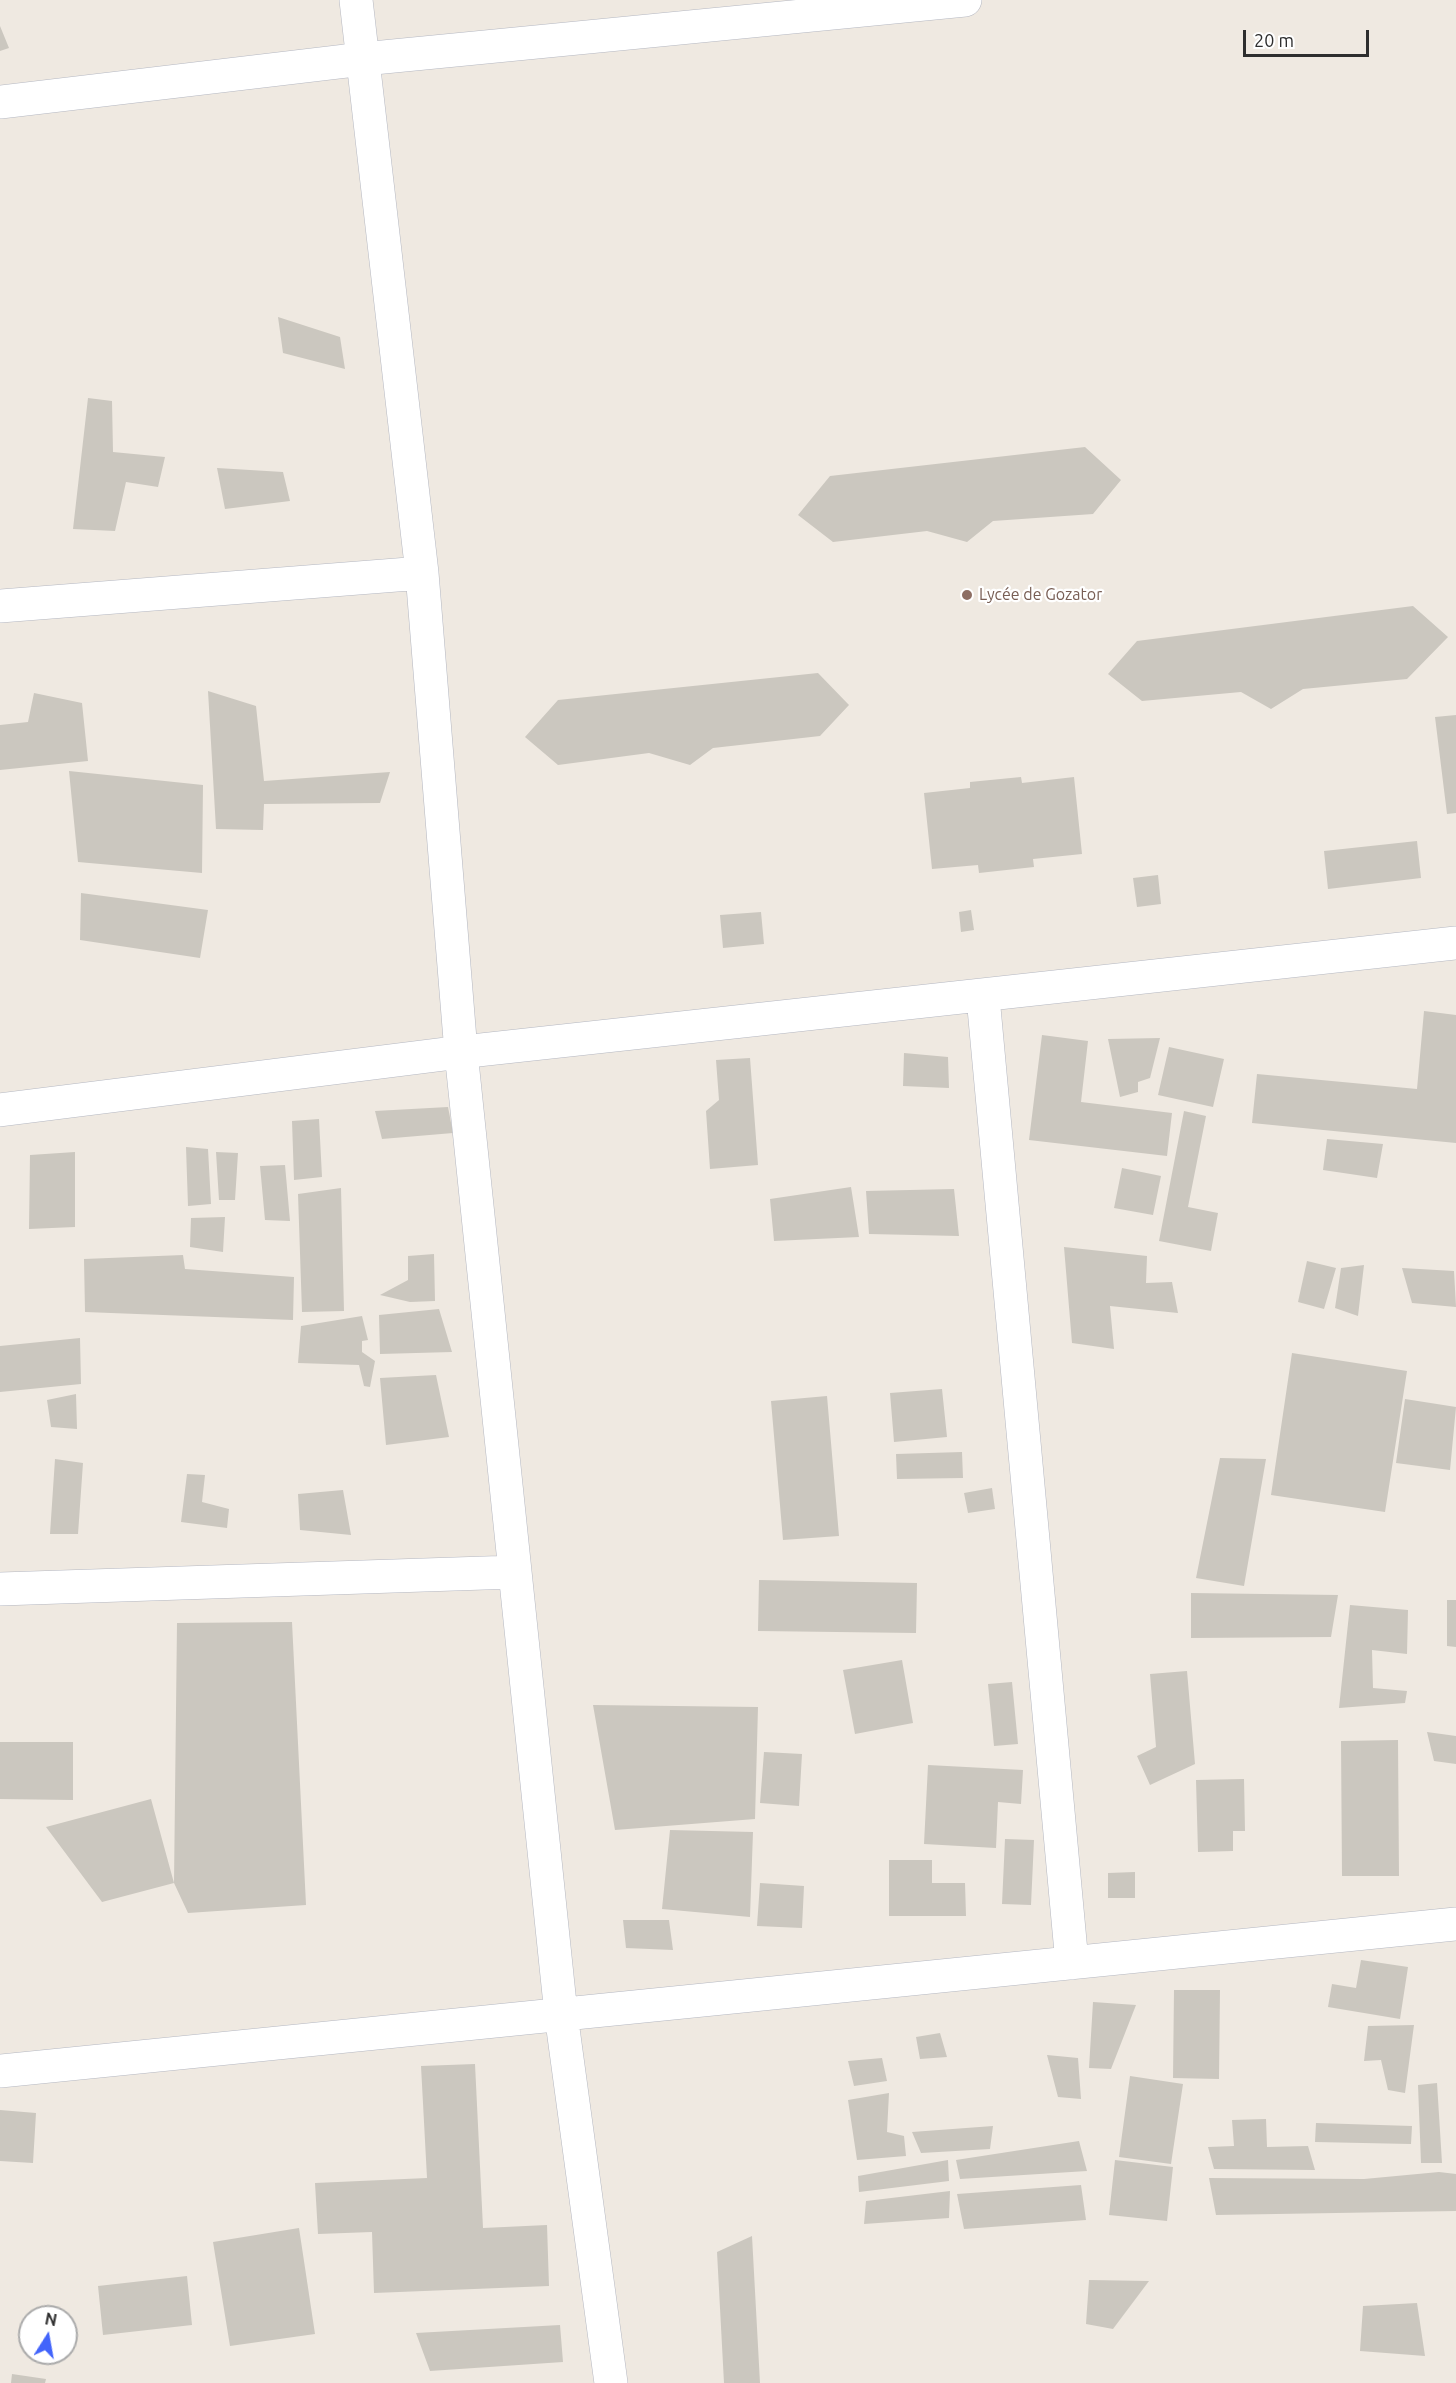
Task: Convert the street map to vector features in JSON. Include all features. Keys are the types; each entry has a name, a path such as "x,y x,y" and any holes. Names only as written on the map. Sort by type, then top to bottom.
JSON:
{"street":[{"path":"356,0 422,573 461,1052 561,2014 611,2383"},
{"path":"0,102 363,59 965,0"},
{"path":"0,606 422,573"},
{"path":"0,1110 461,1052 983,997 1456,943"},
{"path":"983,997 1072,1963"},
{"path":"0,1589 515,1572"},
{"path":"0,2071 1456,1924"}],"building":[{"path":"0,26 9,48 0,51"},
{"path":"278,317 340,337 345,369 283,353"},
{"path":"88,398 112,401 113,452 165,457 158,487 126,482 115,531 73,529"},
{"path":"1085,447 1121,480 1093,514 993,521 967,542 927,531 833,542 798,515 830,476"},
{"path":"217,468 283,472 290,501 225,509"},
{"path":"1413,606 1448,637 1407,679 1303,689 1271,709 1241,692 1142,701 1108,674 1137,641"},
{"path":"818,673 849,705 820,736 713,748 690,765 649,753 558,765 525,737 558,700"},
{"path":"208,691 256,706 264,781 390,772 380,803 264,804 263,830 216,829"},
{"path":"34,693 82,703 88,761 0,770 0,725 28,722"},
{"path":"1456,715 1456,813 1447,814 1435,717"},
{"path":"69,771 203,785 202,873 78,862"},
{"path":"1021,777 1022,783 1074,777 1082,854 1033,859 1034,867 979,873 978,865 932,869 924,793 970,788 970,782"},
{"path":"1417,841 1421,878 1328,889 1324,851"},
{"path":"1158,875 1161,904 1137,907 1133,878"},
{"path":"81,893 208,910 200,958 80,940"},
{"path":"971,910 974,930 961,932 959,912"},
{"path":"761,912 764,944 723,948 720,915"},
{"path":"1424,1011 1456,1015 1456,1143 1252,1123 1257,1074 1417,1089"},
{"path":"1042,1035 1088,1041 1081,1102 1172,1113 1167,1156 1029,1140"},
{"path":"1160,1038 1150,1078 1138,1082 1138,1092 1120,1097 1108,1039"},
{"path":"1169,1047 1224,1059 1213,1107 1158,1095"},
{"path":"904,1053 948,1057 949,1088 903,1086"},
{"path":"750,1058 758,1165 710,1169 706,1111 719,1100 716,1060"},
{"path":"448,1107 453,1133 382,1139 375,1111"},
{"path":"1184,1111 1206,1116 1188,1207 1218,1213 1211,1251 1159,1241"},
{"path":"319,1119 322,1177 294,1180 292,1121"},
{"path":"1327,1139 1383,1144 1377,1178 1323,1170"},
{"path":"186,1147 208,1149 211,1204 188,1206"},
{"path":"75,1152 75,1227 29,1229 30,1155"},
{"path":"216,1152 238,1153 235,1200 219,1200"},
{"path":"285,1165 290,1221 265,1220 260,1166"},
{"path":"1122,1168 1161,1176 1153,1215 1114,1208"},
{"path":"851,1187 859,1237 774,1241 770,1199"},
{"path":"341,1188 344,1311 302,1312 298,1194"},
{"path":"954,1189 959,1236 869,1234 866,1191"},
{"path":"225,1217 223,1252 190,1247 191,1218"},
{"path":"1064,1247 1147,1256 1146,1283 1172,1282 1178,1313 1110,1306 1114,1349 1072,1343"},
{"path":"434,1254 435,1301 410,1302 380,1295 408,1280 408,1256"},
{"path":"183,1255 185,1269 294,1277 293,1320 85,1312 84,1259"},
{"path":"1307,1261 1336,1268 1324,1309 1298,1302"},
{"path":"1364,1265 1358,1316 1335,1308 1341,1268"},
{"path":"1402,1268 1454,1271 1456,1307 1412,1303"},
{"path":"439,1309 452,1352 380,1354 379,1315"},
{"path":"362,1316 368,1340 362,1341 362,1352 375,1361 370,1387 364,1386 359,1365 298,1363 301,1326"},
{"path":"80,1338 81,1384 0,1392 0,1346"},
{"path":"1292,1353 1407,1371 1385,1512 1271,1495"},
{"path":"436,1375 449,1437 386,1445 380,1378"},
{"path":"942,1389 947,1437 894,1442 890,1393"},
{"path":"76,1394 77,1429 51,1427 47,1400"},
{"path":"827,1396 839,1536 783,1540 771,1401"},
{"path":"1405,1399 1456,1407 1450,1470 1396,1463"},
{"path":"962,1452 963,1478 897,1479 896,1454"},
{"path":"1220,1458 1266,1459 1244,1586 1196,1578"},
{"path":"55,1459 83,1463 78,1534 50,1534"},
{"path":"187,1474 205,1475 202,1502 229,1509 227,1528 181,1522"},
{"path":"992,1488 995,1509 968,1513 964,1493"},
{"path":"343,1490 351,1535 300,1530 298,1494"},
{"path":"759,1580 917,1583 916,1633 758,1631"},
{"path":"1191,1593 1338,1595 1331,1637 1191,1638"},
{"path":"1447,1600 1456,1600 1456,1647 1447,1646"},
{"path":"1350,1605 1408,1610 1407,1654 1372,1650 1373,1688 1407,1691 1405,1703 1339,1708"},
{"path":"292,1622 306,1905 188,1913 174,1883 177,1623"},
{"path":"902,1660 913,1723 855,1734 843,1670"},
{"path":"1187,1671 1195,1764 1150,1785 1137,1756 1156,1747 1150,1674"},
{"path":"1012,1682 1018,1744 994,1746 988,1684"},
{"path":"593,1705 758,1707 755,1819 615,1830"},
{"path":"1427,1732 1456,1736 1456,1764 1434,1761"},
{"path":"1398,1740 1399,1876 1342,1876 1341,1741"},
{"path":"0,1742 73,1742 73,1800 0,1799"},
{"path":"764,1752 802,1754 799,1806 760,1803"},
{"path":"928,1765 1023,1770 1021,1804 998,1802 996,1848 924,1844"},
{"path":"1244,1779 1245,1831 1233,1831 1233,1851 1198,1852 1196,1780"},
{"path":"151,1799 174,1883 102,1902 46,1827"},
{"path":"670,1830 753,1832 750,1917 662,1909"},
{"path":"1005,1839 1034,1840 1031,1905 1002,1904"},
{"path":"889,1860 932,1860 932,1883 965,1883 966,1916 889,1916"},
{"path":"1135,1872 1135,1898 1108,1898 1108,1873"},
{"path":"760,1883 804,1886 802,1928 757,1926"},
{"path":"623,1920 669,1920 673,1950 626,1948"},
{"path":"1361,1960 1408,1967 1400,2019 1328,2007 1332,1984 1356,1988"},
{"path":"1174,1990 1220,1990 1219,2079 1173,2078"},
{"path":"1093,2002 1136,2005 1111,2069 1089,2068"},
{"path":"1414,2025 1405,2093 1388,2090 1381,2060 1364,2061 1368,2026"},
{"path":"940,2033 947,2057 920,2059 916,2037"},
{"path":"1047,2055 1078,2058 1081,2099 1058,2097"},
{"path":"882,2058 887,2081 854,2086 848,2061"},
{"path":"475,2064 483,2228 547,2225 549,2286 374,2293 372,2232 318,2234 315,2183 427,2178 421,2066"},
{"path":"1130,2076 1183,2084 1171,2164 1119,2157"},
{"path":"1437,2083 1442,2163 1421,2163 1418,2085"},
{"path":"889,2093 887,2132 904,2136 906,2156 857,2160 848,2100"},
{"path":"0,2110 36,2113 33,2163 0,2161"},
{"path":"1266,2119 1267,2147 1308,2146 1315,2170 1214,2169 1208,2147 1234,2146 1232,2120"},
{"path":"1316,2123 1412,2126 1411,2144 1315,2142"},
{"path":"993,2126 990,2149 921,2153 912,2132"},
{"path":"1079,2141 1087,2171 960,2179 956,2160"},
{"path":"948,2160 949,2181 859,2192 858,2176"},
{"path":"1115,2160 1173,2167 1167,2221 1109,2215"},
{"path":"1439,2172 1456,2174 1456,2211 1216,2215 1209,2178 1364,2179"},
{"path":"1081,2185 1086,2220 964,2229 957,2194"},
{"path":"950,2191 949,2218 864,2224 866,2201"},
{"path":"299,2228 315,2334 230,2346 213,2242"},
{"path":"752,2236 760,2383 724,2383 717,2252"},
{"path":"187,2276 192,2325 103,2335 98,2286"},
{"path":"1089,2280 1149,2281 1113,2329 1086,2324"},
{"path":"1417,2303 1425,2356 1360,2351 1363,2306"},
{"path":"560,2325 563,2362 430,2371 416,2333"},
{"path":"12,2374 46,2379 45,2383 11,2383"}],"place":[{"name":"Lycée de Gozator","path":"967,595"}]}
